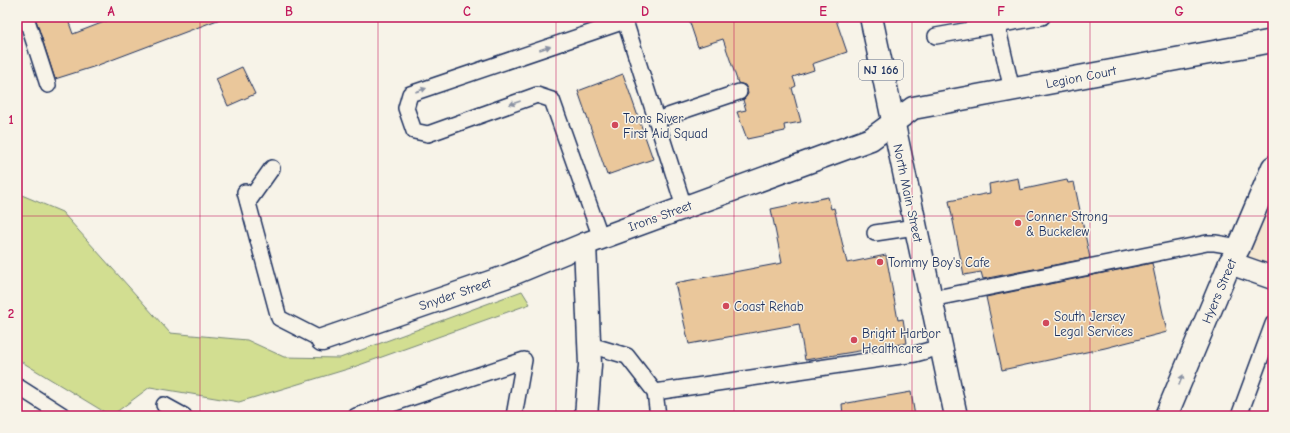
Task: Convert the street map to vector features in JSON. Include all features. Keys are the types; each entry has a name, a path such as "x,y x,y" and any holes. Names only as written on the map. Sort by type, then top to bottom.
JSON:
{"street":[{"name":"North Main Street","path":"871,17 956,416"},
{"name":"Legion Court","path":"893,122 913,108 1273,41"},
{"name":"Irons Street","path":"593,241 871,139 893,122"},
{"name":"Hyers Street","path":"1166,416 1273,167"},
{"name":"Snyder Street","path":"322,340 505,277 593,241"},
{"path":"586,416 590,365 593,241"},
{"path":"1234,255 1273,278"}],"lane":[{"path":"26,17 48,85"},
{"path":"936,36 996,25 1013,20 1042,17"},
{"path":"593,241 552,100 537,95 428,134 414,130 406,108 410,94 626,19 684,207"},
{"path":"996,25 1012,90"},
{"path":"656,120 739,92"},
{"path":"272,168 246,197 279,318 322,340"},
{"path":"875,233 916,227"},
{"path":"931,299 1207,243 1215,243 1234,255"},
{"path":"1239,416 1273,324"},
{"path":"590,345 627,356 655,392 658,416"},
{"path":"655,392 916,354 941,347"},
{"path":"356,416 524,360 514,416"},
{"path":"17,386 64,416"},
{"path":"164,405 184,416"}],"shaded area":[{"path":"1273,156 1273,278 1230,263"}],"green space":[{"path":"17,193 62,212 170,333 247,340 284,357 340,358 522,291 530,304 351,368 239,402 150,387 111,416 17,359"}],"building":[{"path":"35,17 67,17 73,34 117,17 220,17 220,19 93,67 55,79"},
{"path":"688,17 835,17 847,52 812,64 814,70 793,77 796,86 792,88 801,122 784,125 785,131 747,139 737,112 746,110 743,100 748,94 747,89 745,85 738,83 723,39 698,47"},
{"path":"242,67 255,94 228,106 216,79"},
{"name":"Toms River First Aid Squad","path":"623,74 653,159 607,175 578,91"},
{"name":"Conner Strong & Buckelew","path":"1018,178 1020,190 1067,180 1068,183 1074,182 1090,258 983,279 981,272 964,275 949,201 990,193 989,184"},
{"path":"828,197 831,209 834,208 847,263 886,255 898,320 903,319 907,343 805,360 799,324 689,344 675,283 782,263 771,209"},
{"name":"South Jersey Legal Services","path":"1152,263 1167,332 1105,348 1002,370 986,297"},
{"path":"911,392 915,416 843,416 842,404"}],"place":[{"name":"Toms River First Aid Squad","path":"615,125"},
{"name":"Conner Strong & Buckelew","path":"1018,223"},
{"name":"Tommy Boy's Cafe","path":"880,262"},
{"name":"Coast Rehab","path":"726,306"},
{"name":"South Jersey Legal Services","path":"1046,323"},
{"name":"Bright Harbor Healthcare","path":"854,340"}]}
